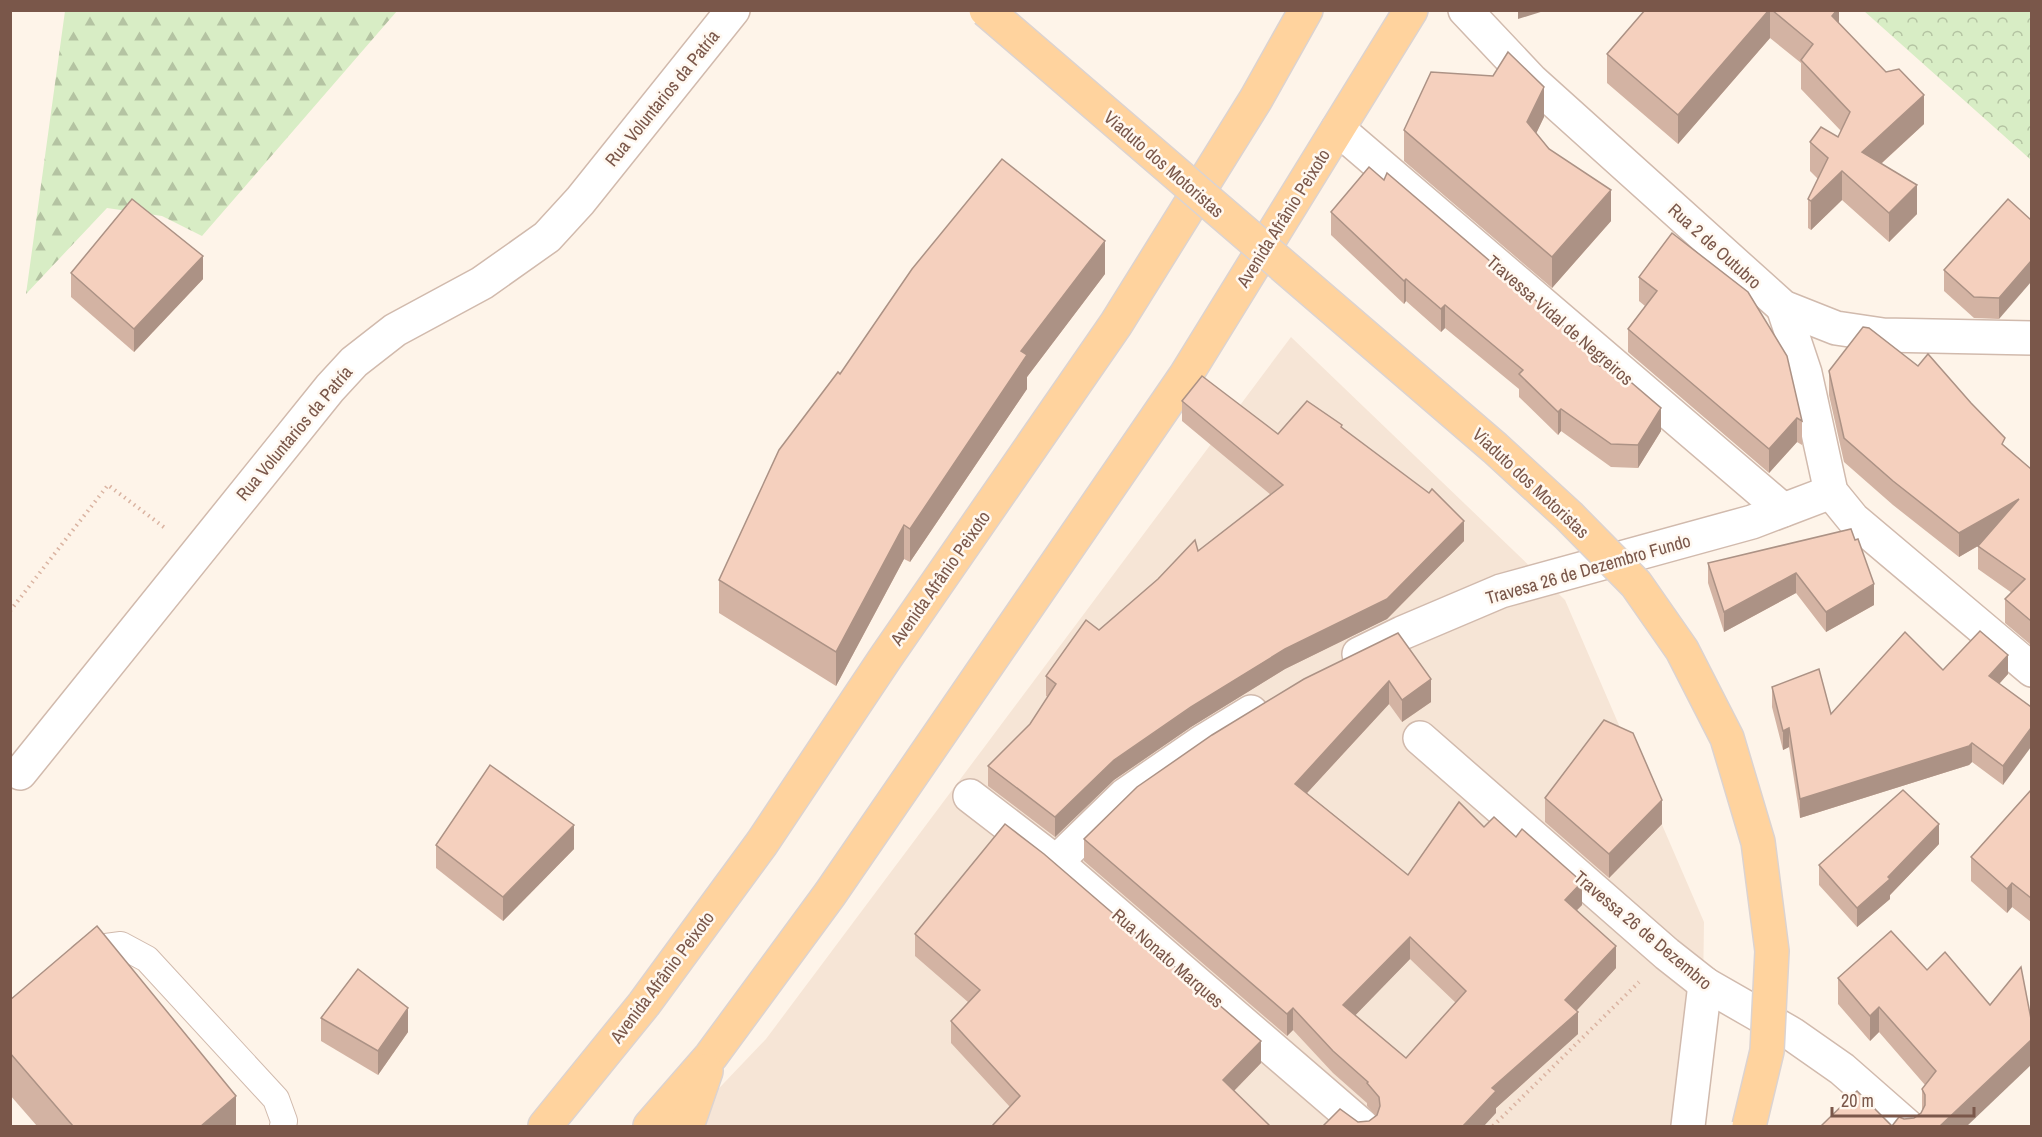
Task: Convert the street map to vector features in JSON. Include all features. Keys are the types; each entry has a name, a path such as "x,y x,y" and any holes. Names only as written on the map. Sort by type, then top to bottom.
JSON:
{"main road":[{"name":"Viaduto dos Motoristas","path":"986,10 1503,455 1569,516 1636,584 1682,650 1727,738 1758,842 1772,951 1767,1052 1749,1126"},
{"name":"Avenida Afrânio Peixoto","path":"545,1126 644,1004 762,843 886,657 1116,324 1256,99 1306,10"},
{"name":"Avenida Afrânio Peixoto","path":"650,1126 711,1056 830,894 1186,375 1411,10"},
{"path":"687,1126 711,1056"}],"street":[{"name":"Rua Voluntarios da Patría","path":"20,772 330,388 354,362 395,330 482,283 547,237 580,201 733,10"},
{"name":"Rua 2 de Outubro","path":"1465,10 1532,81 1783,307 1836,328 1883,335 2031,338"},
{"name":"Travessa Vidal de Negreiros","path":"1338,129 1783,510"},
{"path":"1783,307 1805,373 1831,492 1852,519 2031,670"},
{"name":"Travesa 26 de Dezembro Fundo","path":"1327,669 1402,633 1501,591 1752,522 1831,492"},
{"path":"1056,862 1125,795 1202,742 1277,696"},
{"name":"Travessa 26 de Dezembro","path":"1420,738 1667,954 1706,984 1792,1034 1842,1069 1907,1126"},
{"name":"Rua Nonato Marques","path":"970,796 1056,862 1362,1126"},
{"path":"1688,1126 1706,984"}],"lane":[{"path":"64,971 91,949 121,945 147,959 276,1099 284,1121 283,1126"}],"path":[{"path":"10,611 108,485 196,553"},
{"path":"1492,1126 1667,954"}],"shaded area":[{"path":"1291,337 1565,600 1704,922 1701,1126 683,1126 766,1039"}],"green space":[{"path":"65,11 397,11 202,236 162,216 107,208 26,294"},
{"path":"1864,11 2031,11 2031,160"}],"building":[{"path":"1645,10 1769,10 1678,115 1607,54"},
{"path":"1772,10 1837,10 1832,16 1886,72 1899,69 1924,95 1862,152 1917,185 1889,213 1842,171 1811,201 1808,199 1828,158 1810,142 1821,127 1838,137 1850,112 1801,60 1813,44"},
{"path":"1508,52 1544,87 1527,122 1549,149 1611,190 1552,257 1404,130 1431,72 1493,76"},
{"path":"1002,159 1105,241 1021,351 1027,355 910,529 904,525 836,652 719,580 779,450 838,372 840,374 912,269"},
{"path":"1369,167 1384,180 1387,173 1553,315 1600,366 1605,360 1661,408 1638,445 1611,444 1561,409 1558,412 1519,374 1523,370 1445,305 1441,309 1406,279 1404,281 1331,212"},
{"path":"132,199 203,256 134,329 71,273"},
{"path":"2008,199 2031,220 2031,261 1999,298 1974,297 1944,270"},
{"path":"1672,233 1748,292 1787,356 1802,421 1797,418 1769,449 1628,329 1657,291 1639,277"},
{"path":"1863,327 1869,328 1918,366 1928,354 2005,438 2002,444 2031,469 2031,621 2005,599 2025,579 1978,546 2019,499 1959,533 1893,481 1844,438 1829,371"},
{"path":"1202,376 1278,434 1307,401 1342,425 1341,427 1429,493 1432,489 1464,521 1387,599 1285,649 1191,707 1114,760 1055,817 988,766 1030,724 1056,684 1046,676 1086,620 1099,630 1158,579 1195,540 1198,551 1283,485 1182,401"},
{"path":"1851,529 1855,540 1858,539 1874,584 1826,612 1796,573 1724,612 1708,563"},
{"path":"1980,631 2008,655 1989,676 2031,707 2031,728 2003,766 1972,743 1969,746 1800,799 1789,728 1783,731 1772,687 1819,669 1831,714 1905,632 1943,670"},
{"path":"1398,633 1431,679 1402,700 1389,681 1295,784 1408,875 1459,802 1484,827 1494,817 1516,837 1522,829 1582,882 1565,900 1616,946 1565,1000 1578,1012 1492,1088 1496,1091 1463,1126 1323,1126 1340,1109 1358,1122 1369,1121 1377,1115 1380,1106 1379,1097 1368,1082 1333,1051 1293,1008 1287,1014 1084,839 1137,787 1212,735 1304,679","holes":["1410,937 1466,991 1406,1058 1343,1005"]},
{"path":"1604,720 1633,733 1662,800 1609,854 1545,798"},
{"path":"490,765 574,825 503,897 436,845"},
{"path":"1903,790 1939,824 1888,877 1890,879 1857,908 1819,865"},
{"path":"2031,790 2031,898 2012,883 2007,889 1971,857"},
{"path":"1005,824 1044,854 1261,1041 1223,1080 1270,1126 992,1126 1020,1096 951,1021 980,990 915,934"},
{"path":"97,926 236,1096 201,1126 73,1126 10,1053 10,1000"},
{"path":"1891,931 1927,970 1945,952 1990,1005 2021,967 2031,1019 2031,1040 1940,1126 1892,1126 1899,1117 1914,1118 1921,1113 1925,1105 1925,1095 1922,1089 1936,1071 1879,1007 1870,1016 1838,978"},
{"path":"358,969 408,1008 378,1051 321,1018"},
{"path":"1857,1091 1892,1126 1821,1126"}]}
